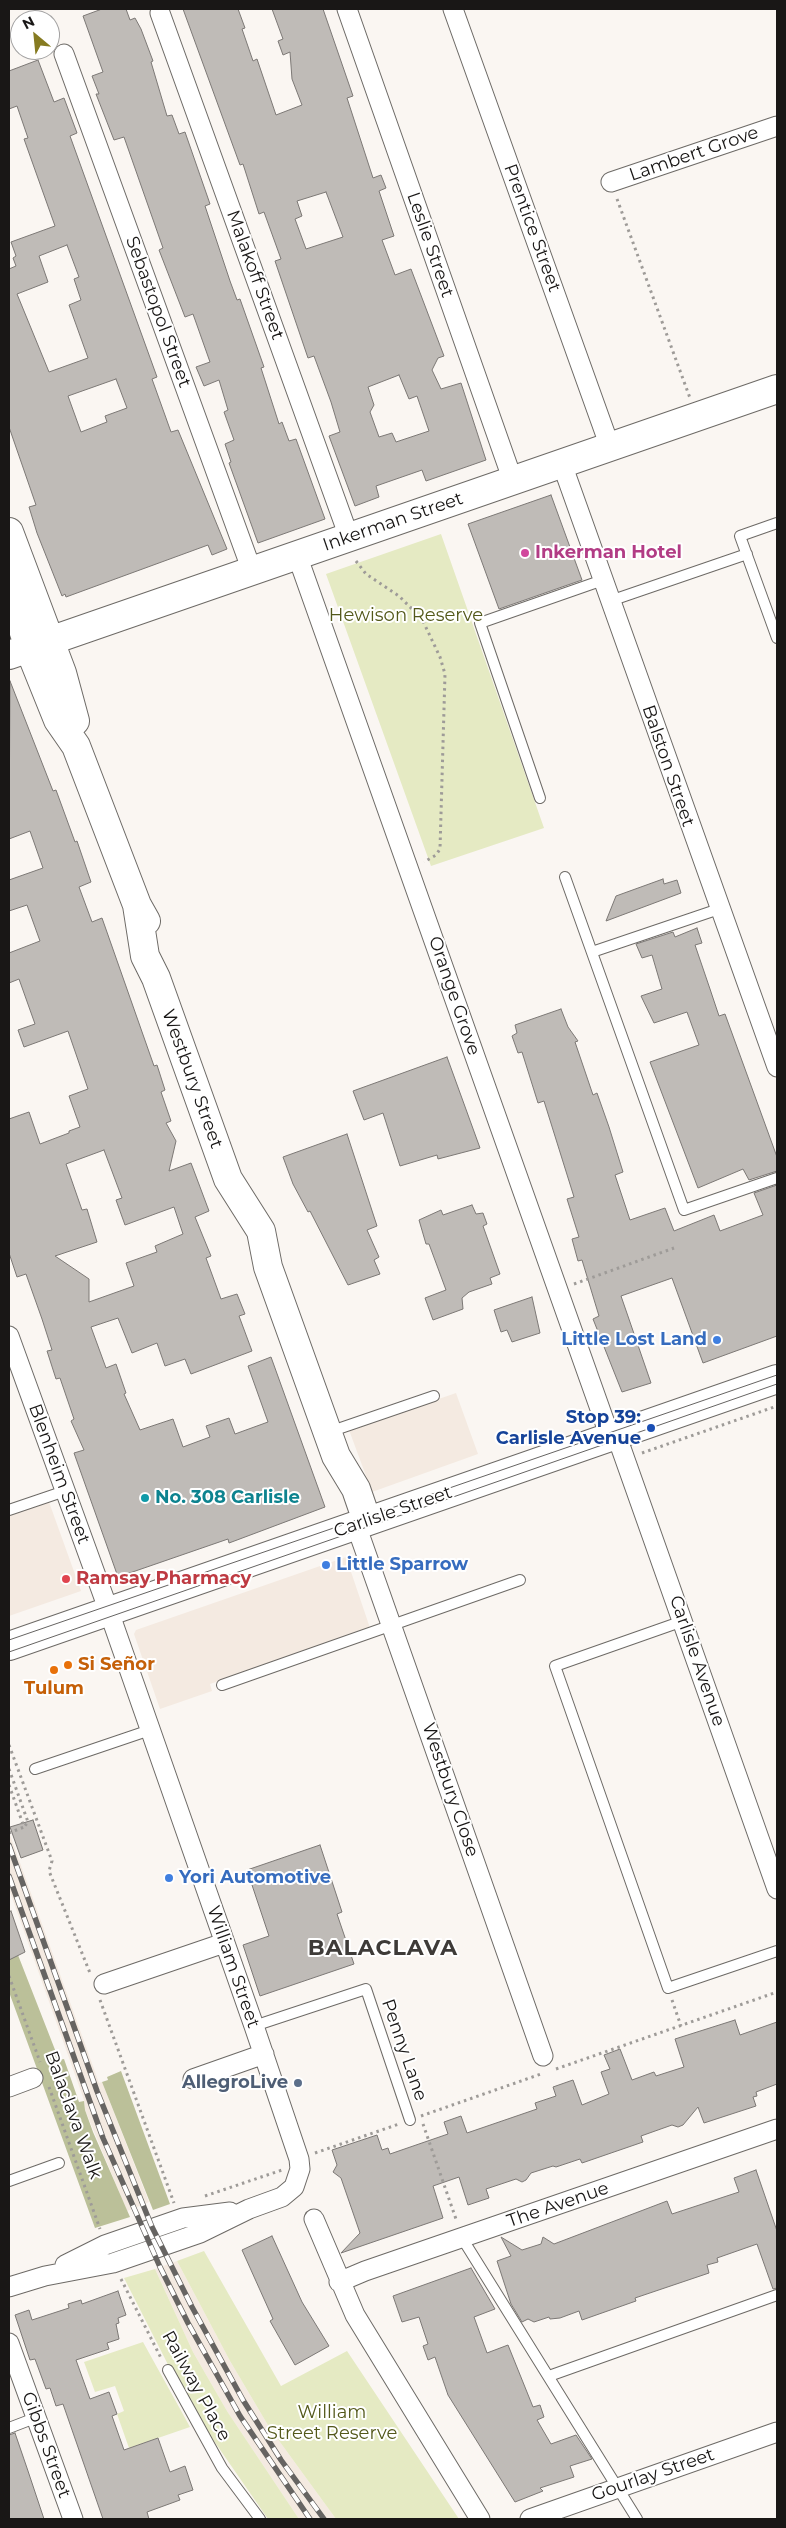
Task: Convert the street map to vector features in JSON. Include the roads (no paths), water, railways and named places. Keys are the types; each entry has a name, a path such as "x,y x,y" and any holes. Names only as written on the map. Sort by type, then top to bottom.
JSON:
{"street":[{"name":"Leslie Street","path":"347,9 513,481"},
{"name":"Prentice Street","path":"453,9 610,447"},
{"name":"Malakoff Street","path":"160,13 353,549"},
{"name":"Sebastopol Street","path":"64,54 252,571"},
{"name":"Lambert Grove","path":"611,182 777,126"},
{"name":"Inkerman Street","path":"29,648 297,556 353,549 513,481 777,389"},
{"name":"Balston Street","path":"562,464 777,1068"},
{"name":"Westbury Street","path":"9,532 29,648"},
{"name":"Orange Grove","path":"297,556 557,1290 617,1443"},
{"name":"Westbury Street","path":"9,587 29,648 74,715 76,746 137,905 145,956 156,978 228,1179 261,1231 268,1267 332,1444 356,1489 358,1524"},
{"name":"Blenheim Street","path":"9,1336 108,1611"},
{"name":"Carlisle Street","path":"9,1646 358,1524 617,1443 777,1379"},
{"name":"Carlisle Avenue","path":"617,1443 683,1622 777,1888"},
{"name":"Westbury Close","path":"358,1524 546,2066"},
{"name":"William Street","path":"108,1611 264,2054 299,2159 300,2169 296,2183 282,2197 249,2209"},
{"path":"98,1986 224,1943"},
{"path":"193,2079 264,2054"},
{"path":"9,2087 40,2076"},
{"name":"The Avenue","path":"339,2282 777,2129"},
{"path":"45,2276 106,2245 183,2218 249,2209"},
{"path":"9,2288 45,2276 113,2262 200,2233 249,2209"},
{"path":"314,2218 339,2282 355,2315 480,2519"},
{"name":"Gibbs Street","path":"9,2343 73,2519"},
{"name":"Gourlay Street","path":"530,2519 777,2432"}],"lane":[{"path":"777,522 740,536 777,638"},
{"path":"610,601 747,554"},
{"path":"540,798 480,623 603,580"},
{"path":"565,877 684,1210 777,1178"},
{"path":"592,952 719,909"},
{"path":"332,1444 434,1396"},
{"path":"9,1510 64,1491"},
{"path":"222,1685 520,1580"},
{"path":"683,1622 555,1666 668,1988 777,1952"},
{"path":"35,1769 150,1730"},
{"name":"Penny Lane","path":"254,2026 366,1989 415,2118"},
{"path":"9,2181 58,2164"},
{"path":"462,2238 637,2519"},
{"path":"549,2376 777,2295"},
{"name":"Railway Place","path":"168,2370 222,2468 260,2519"},
{"path":"9,2428 35,2418"}],"tram line":[{"path":"9,1640 777,1375"},
{"path":"9,1652 777,1384"}],"railway":[{"path":"9,1845 97,2091 152,2227 192,2307 243,2400 281,2460 324,2519"},
{"path":"9,1876 103,2138 160,2267 188,2323 240,2416 310,2519"}],"place":[{"name":"Inkerman Hotel","path":"525,553"},
{"name":"Little Lost Land","path":"717,1340"},
{"name":"Stop 39: Carlisle Avenue","path":"651,1428"},
{"name":"No. 308 Carlisle","path":"145,1498"},
{"name":"Little Sparrow","path":"326,1565"},
{"name":"Ramsay Pharmacy","path":"66,1579"},
{"name":"Si Señor","path":"68,1665"},
{"name":"Tulum","path":"54,1670"},
{"name":"Yori Automotive","path":"169,1878"},
{"name":"AllegroLive","path":"298,2083"}],"district":[{"name":"BALACLAVA","path":"383,1949"}],"park label":[{"name":"Hewison Reserve","path":"406,616"},
{"name":"William Street Reserve","path":"332,2423"}]}
